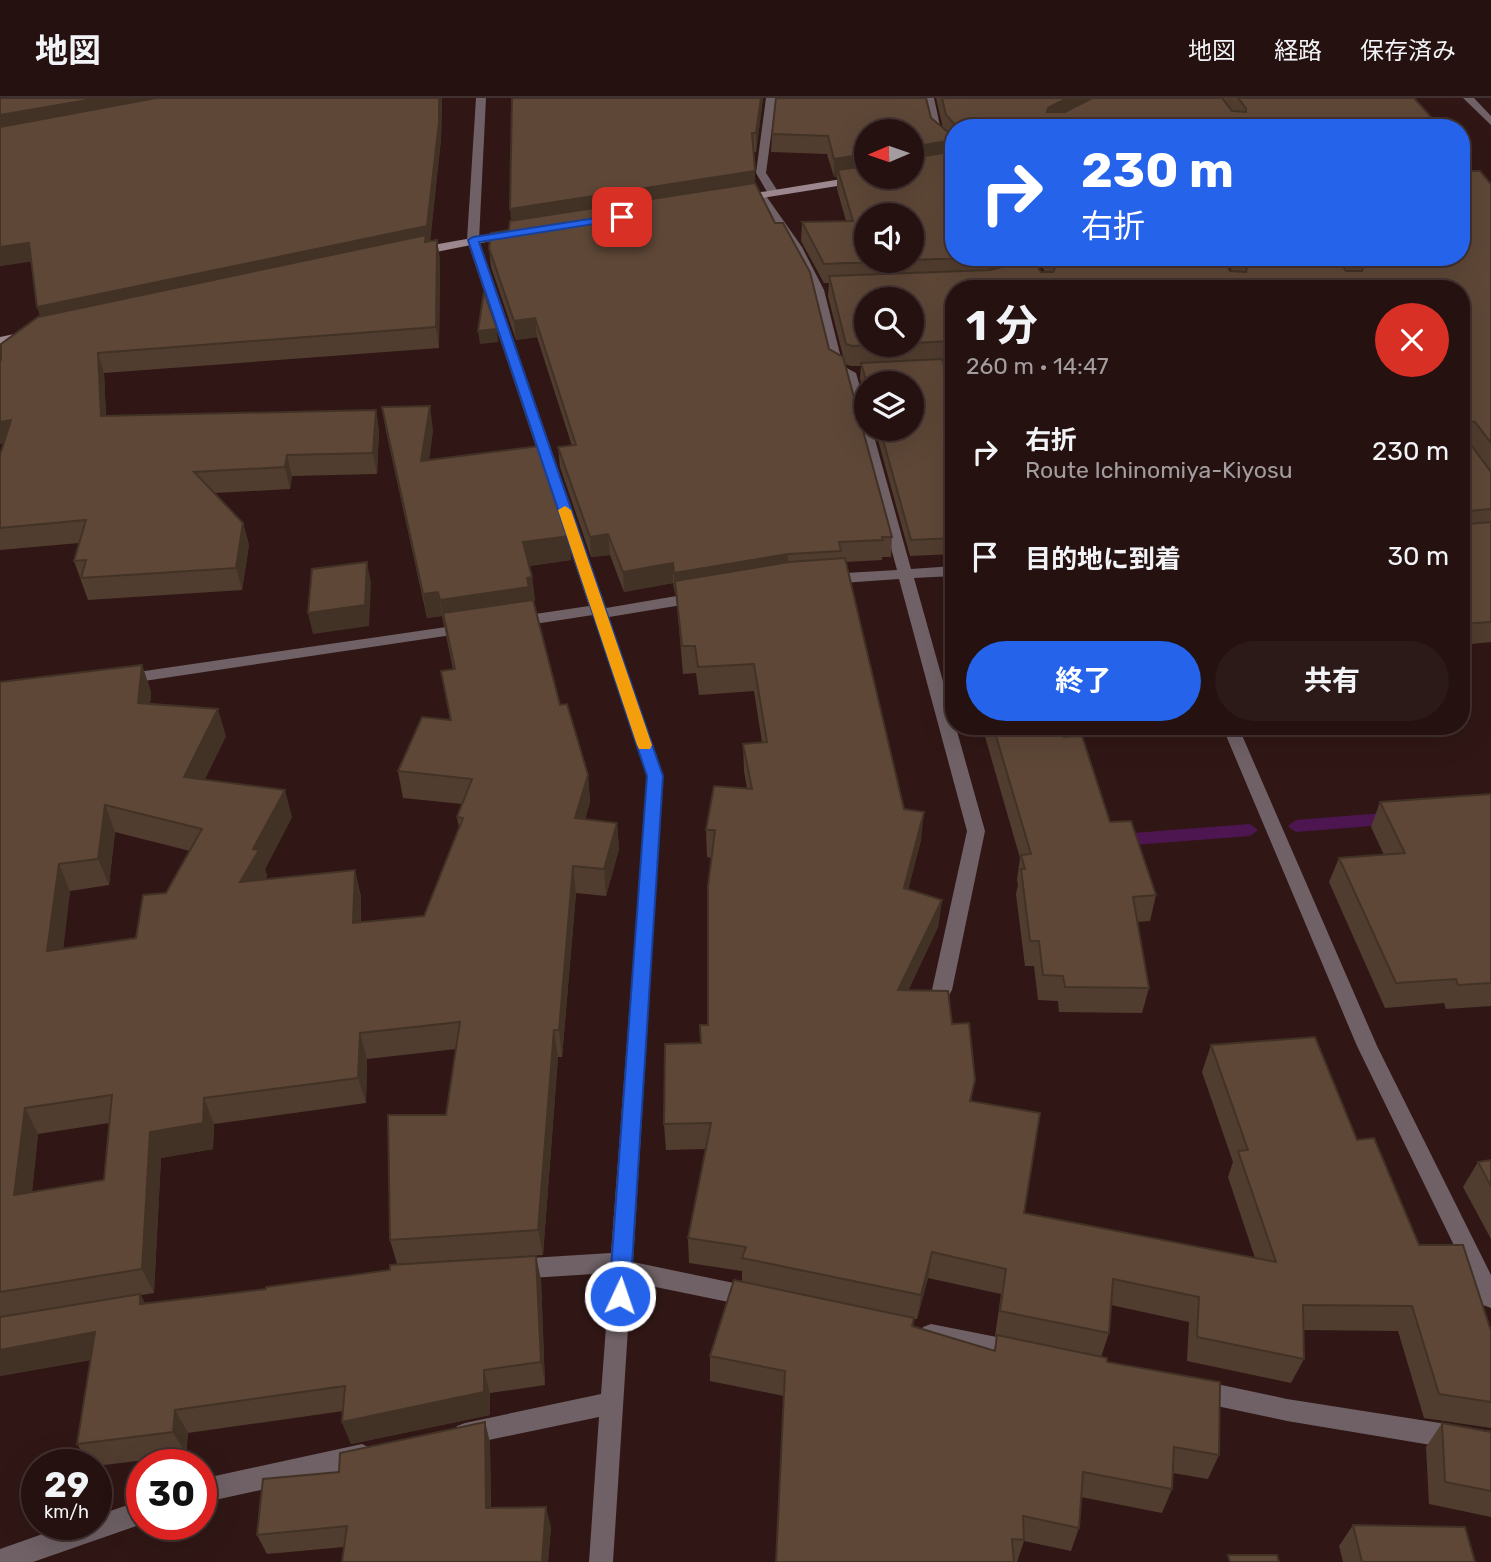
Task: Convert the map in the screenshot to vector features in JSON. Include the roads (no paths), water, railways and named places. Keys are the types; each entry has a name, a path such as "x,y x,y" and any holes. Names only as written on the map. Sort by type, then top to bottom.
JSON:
{"main road":[{"path":"722,201 854,180"},
{"path":"405,254 526,232"},
{"path":"0,381 0,341 41,332"}],"street":[{"path":"481,98 473,240 655,776 601,1562"},
{"path":"771,98 761,173 767,194 796,247 824,290 837,368 857,373 904,574 945,722"},
{"path":"929,98 937,136 945,143"},
{"path":"1468,98 1491,122"},
{"path":"902,370 945,368"},
{"path":"814,580 945,572"},
{"path":"109,681 721,593"},
{"path":"942,990 975,831 948,735"},
{"path":"1234,735 1367,1045 1491,1298"},
{"path":"487,1271 621,1266 768,1300"},
{"path":"915,1331 1036,1356"},
{"path":"1181,1387 1287,1410 1491,1443"},
{"path":"449,1437 612,1403"},
{"path":"217,1488 381,1452"},
{"path":"0,1561 126,1518"}],"waterway":[{"path":"1296,826 1395,818"},
{"path":"1133,839 1250,830"}]}
